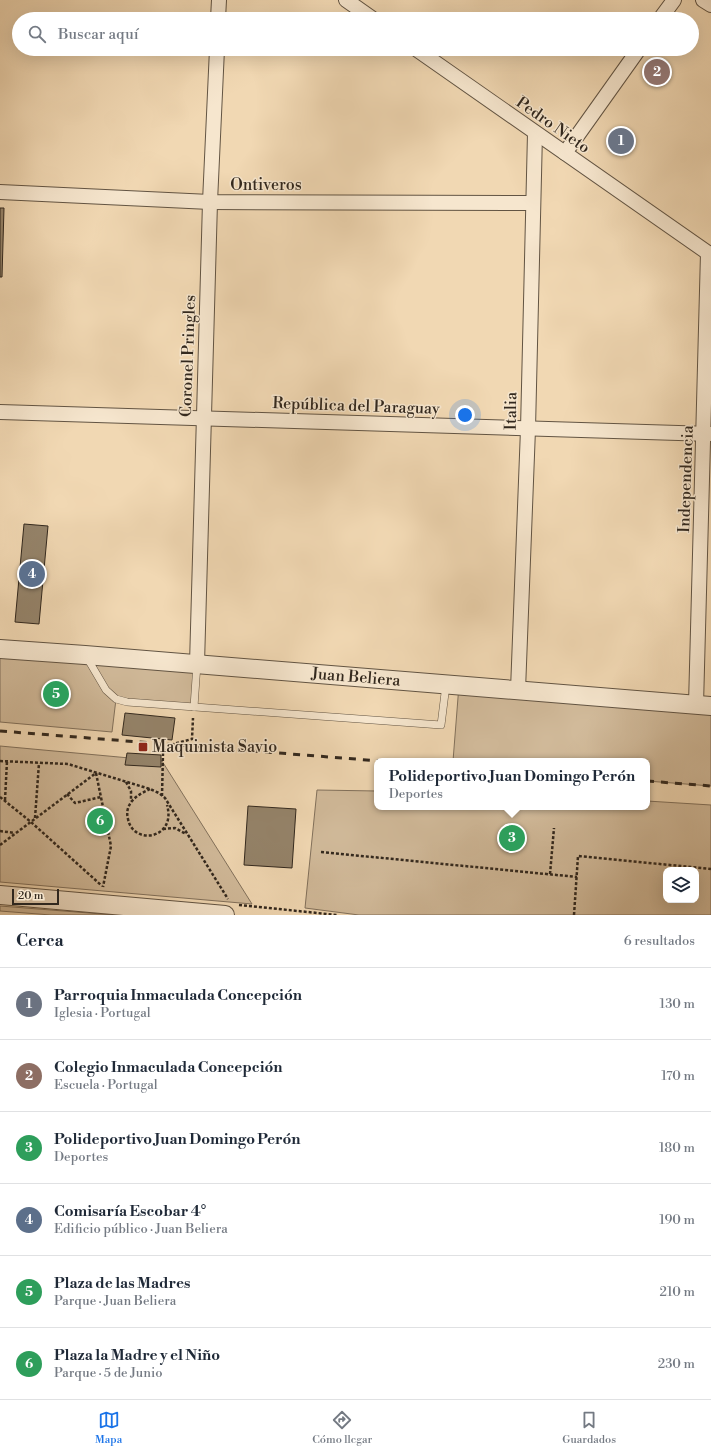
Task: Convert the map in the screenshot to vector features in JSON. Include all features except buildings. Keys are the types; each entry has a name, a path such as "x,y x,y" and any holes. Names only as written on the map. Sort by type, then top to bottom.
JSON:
{"street":[{"path":"218,12 219,0"},
{"path":"346,0 363,12"},
{"path":"665,12 674,0"},
{"path":"703,0 711,5"},
{"name":"Coronel Pringles","path":"197,664 210,202 217,56"},
{"name":"Pedro Nieto","path":"426,56 710,254"},
{"path":"565,153 634,56"},
{"name":"Italia","path":"518,690 528,428 535,133"},
{"name":"Ontiveros","path":"0,192 210,202 533,203"},
{"name":"Independencia","path":"703,706 710,254"},
{"name":"República del Paraguay","path":"0,412 708,434"},
{"name":"Juan Beliera","path":"0,649 703,706"},
{"path":"0,895 228,910"}],"lane":[{"path":"85,655 106,690 116,699 127,702 441,725 446,685"},
{"path":"194,707 197,664"}],"path":[{"path":"150,789 137,796 131,802 127,815 128,822 132,828 142,835 149,836 162,830 169,820 169,813 164,797 163,753 170,745 192,739 194,707"},
{"path":"0,761 68,764 126,781 159,793 164,797 188,836 228,910"},
{"path":"5,801 7,761"},
{"path":"35,818 39,763"},
{"path":"0,845 96,773"},
{"path":"96,773 111,846 101,894"},
{"path":"126,781 131,791 131,802"},
{"path":"67,794 75,803 101,797"},
{"path":"0,797 31,822 103,886"},
{"path":"162,830 175,828 179,829 188,836"},
{"path":"550,874 554,828"},
{"path":"0,831 16,833"},
{"path":"321,852 577,877"},
{"path":"574,915 578,856 711,869"}],"shaded area":[{"path":"0,649 197,664 194,707 116,699 112,732 0,722"},
{"path":"459,685 711,707 711,786 650,781 650,758 453,758"},
{"path":"0,746 162,761 252,904 0,882"},
{"path":"317,790 374,791 374,810 650,810 650,801 711,805 711,915 359,915 305,908"},
{"path":"0,906 114,915 51,915 0,911"}],"railway":[{"path":"0,731 374,761"},
{"path":"650,781 711,786"}],"place":[{"name":"Colegio Inmaculada Concepción","path":"657,72"},
{"name":"Parroquia Inmaculada Concepción","path":"621,141"},
{"name":"Comisaría Escobar 4°","path":"32,574"},
{"name":"Plaza de las Madres","path":"56,694"},
{"name":"Maquinista Savio","path":"143,747"},
{"name":"Plaza la Madre y el Niño","path":"100,821"},
{"name":"Polideportivo Juan Domingo Perón","path":"512,838"}]}
